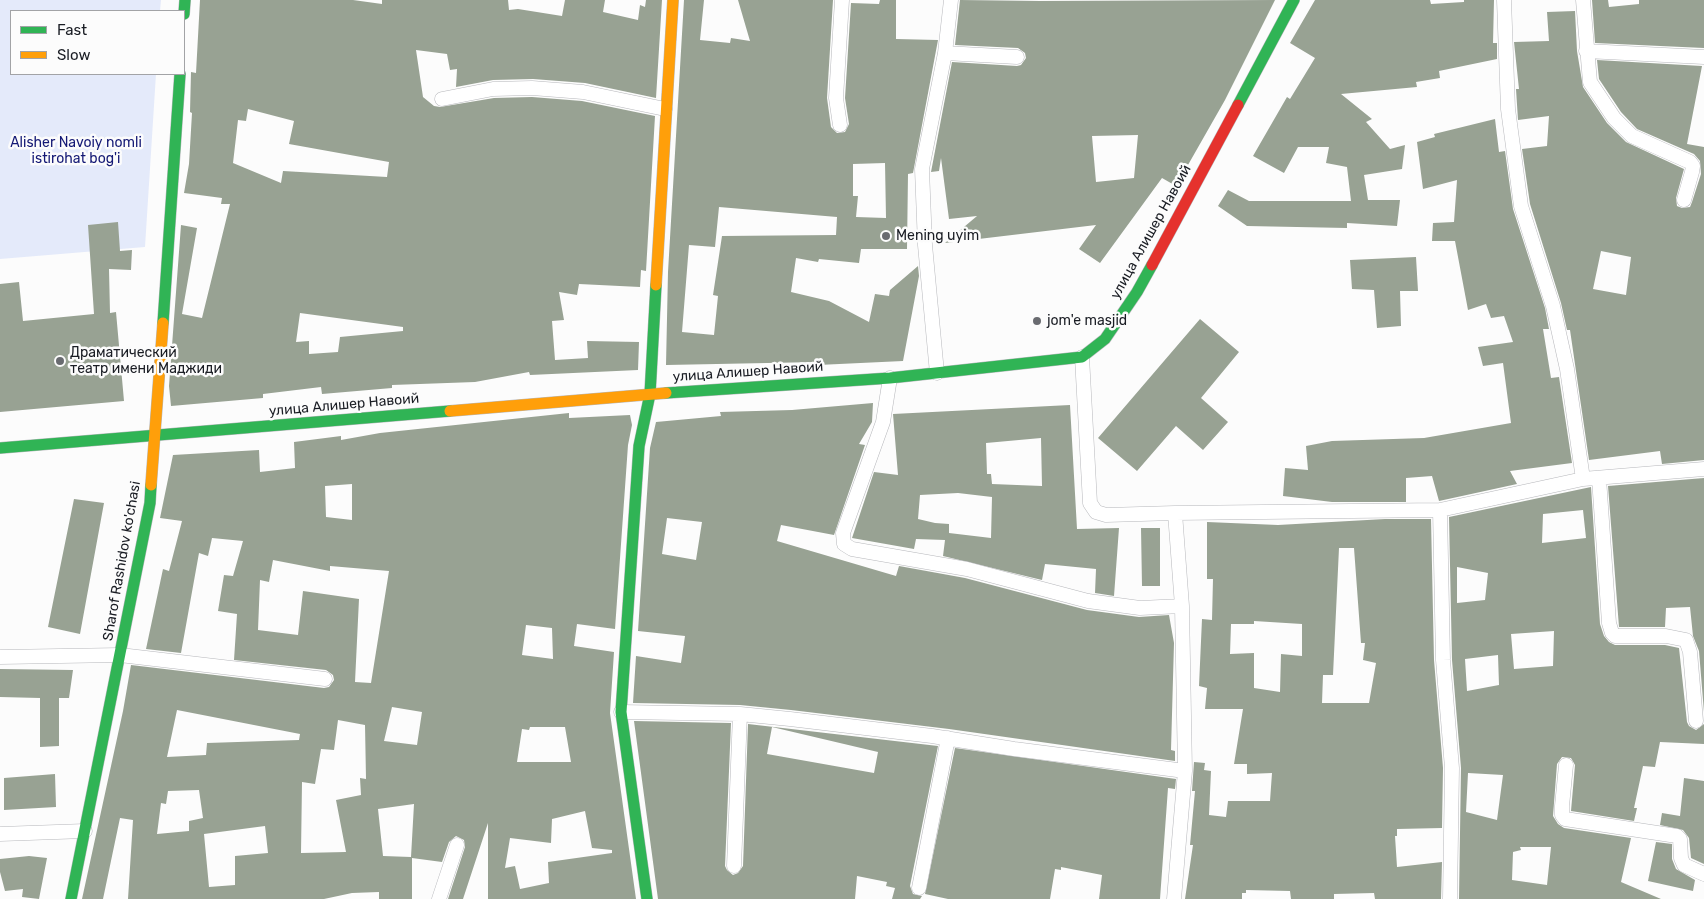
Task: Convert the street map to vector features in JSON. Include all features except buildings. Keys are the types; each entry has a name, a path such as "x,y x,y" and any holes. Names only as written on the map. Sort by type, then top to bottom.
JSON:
{"street":[{"path":"647,899 621,712 639,446 650,394 665,109 673,0"},
{"path":"840,125 836,98 842,0"},
{"path":"937,373 924,245 922,169 945,53 951,0"},
{"name":"улица Алишер Навоий","path":"0,448 650,394 890,378 1082,357 1105,339 1137,292 1294,0"},
{"path":"1504,0 1508,109 1521,206 1553,306 1566,368 1583,479"},
{"path":"1583,0 1590,82 1614,118 1632,136 1690,162 1693,166 1684,200"},
{"path":"1586,51 1704,57"},
{"path":"945,53 1017,57"},
{"name":"Sharof Rashidov ko'chasi","path":"71,899 150,503 180,75"},
{"path":"442,99 493,89 532,88 583,92 665,109"},
{"path":"1082,357 1090,503 1096,512 1106,515 1440,510 1583,479 1704,469"},
{"path":"890,378 883,422 844,533 844,544 852,549 967,569 1088,601 1140,608 1182,606"},
{"path":"1599,478 1609,623 1612,633 1615,636 1666,636 1686,640 1690,652 1696,720"},
{"path":"1440,510 1443,660 1452,768 1450,899"},
{"path":"1174,899 1185,771 1182,606 1175,513"},
{"path":"0,657 120,655 325,679"},
{"path":"621,712 740,714 948,738 1014,750 1185,771"},
{"path":"734,866 740,714"},
{"path":"919,888 948,738"},
{"path":"1566,765 1562,806 1562,815 1565,819 1677,836 1680,839 1681,858 1684,865 1704,874"},
{"path":"0,834 85,831"},
{"path":"439,899 457,845"}],"green space":[{"name":"Alisher Navoiy nomli istirohat bog'i","path":"0,0 161,0 160,10 10,10 10,75 156,75 145,247 0,259"}],"traffic: fast":[{"path":"184,10 185,0"},
{"path":"1238,105 1294,0"},
{"path":"163,323 180,75"},
{"path":"666,393 890,378 1082,357 1105,339 1137,292 1152,265"},
{"path":"647,899 621,712 639,446 650,394 656,285"},
{"path":"0,448 450,411"},
{"path":"71,899 150,503 151,485"}],"traffic: slow":[{"path":"656,285 673,0"},
{"path":"151,485 163,323"},
{"path":"450,411 666,393"}],"traffic: jam":[{"path":"1152,265 1238,105"}],"place":[{"name":"Mening uyim","path":"886,236"},
{"name":"jom'e masjid","path":"1037,321"},
{"name":"Драматический театр имени Маджиди","path":"60,361"}]}
